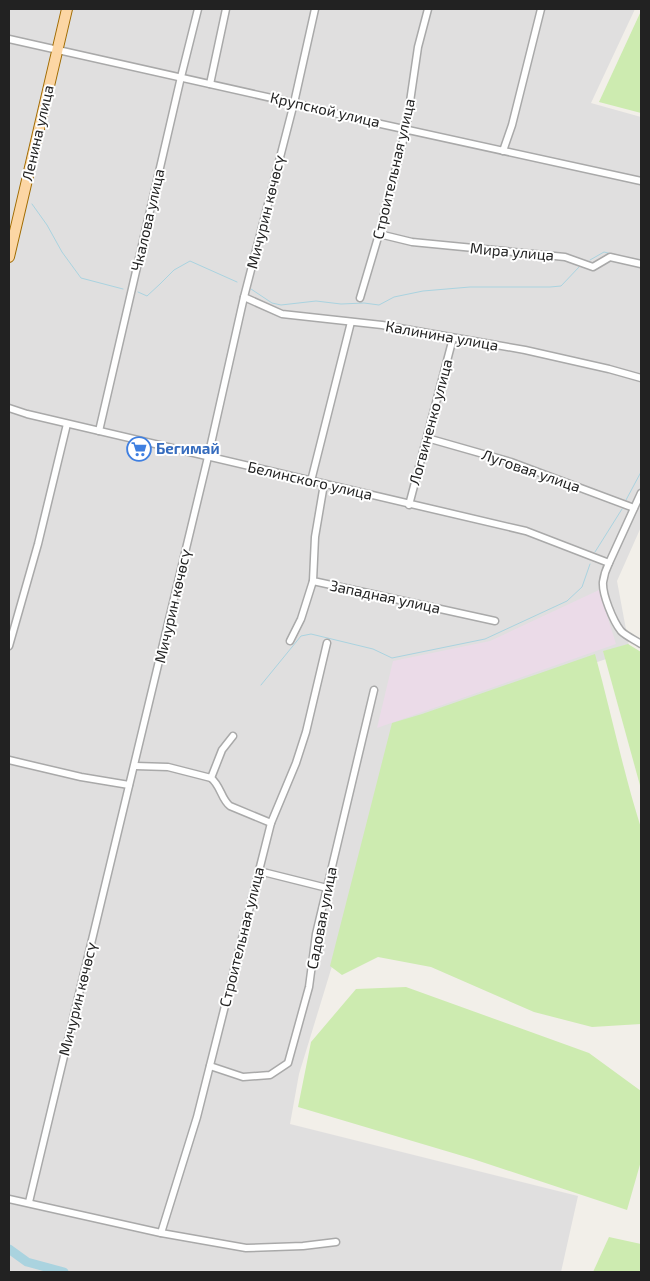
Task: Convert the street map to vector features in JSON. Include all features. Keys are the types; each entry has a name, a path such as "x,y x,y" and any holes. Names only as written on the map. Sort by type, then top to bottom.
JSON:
{"main road":[{"name":"Ленина улица","path":"9,257 67,9"}],"street":[{"name":"Чкалова улица","path":"99,431 198,9"},
{"path":"210,84 226,9"},
{"name":"Мичурин көчөсү","path":"29,1202 135,766 244,297 316,9"},
{"name":"Строительная улица","path":"360,298 380,234 406,129 418,47 428,9"},
{"path":"503,151 512,125 541,9"},
{"name":"Крупской улица","path":"9,39 358,119 641,181"},
{"name":"Мира улица","path":"380,234 412,242 565,257 593,267 610,257 641,264"},
{"name":"Калинина улица","path":"244,297 282,314 382,325 525,350 641,378"},
{"path":"311,482 351,322"},
{"name":"Логвиненко улица","path":"410,505 453,338"},
{"name":"Белинского улица","path":"9,408 67,424 526,531 609,563"},
{"path":"9,646 38,544 67,424"},
{"name":"Луговая улица","path":"427,438 511,462 634,508"},
{"name":"Западная улица","path":"324,484 315,537 313,581 494,621"},
{"path":"641,493 605,573 603,589 612,614 621,630 641,644"},
{"path":"290,641 301,619 313,581"},
{"name":"Строительная улица","path":"161,1233 197,1117 271,823 296,763 306,732 327,643"},
{"name":"Садовая улица","path":"210,1066 243,1077 270,1075 288,1063 309,987 316,934 374,690"},
{"path":"211,778 222,750 233,736"},
{"path":"9,760 81,777 129,785"},
{"path":"135,766 168,767 211,778 216,782 227,804 271,823"},
{"path":"259,871 327,888"},
{"path":"9,1198 161,1233 246,1248 303,1246 336,1242"}],"shaded area":[{"path":"9,9 635,9 591,103 641,117 641,527 617,581 630,651 493,697 355,891 299,1074 290,1124 578,1196 561,1272 9,1272"},
{"path":"599,590 616,644 377,728 393,661 490,641"}],"green space":[{"path":"641,11 641,113 599,102"},
{"path":"628,644 641,652 641,789 603,651"},
{"path":"595,654 628,785 641,828 641,1024 592,1027 534,1012 431,967 378,957 342,975 330,966 392,723"},
{"path":"406,987 589,1053 641,1091 641,1161 627,1210 473,1159 298,1107 311,1042 356,989"},
{"path":"609,1237 641,1244 641,1272 593,1272"}],"waterway":[{"path":"32,204 81,278 123,289"},
{"path":"590,260 604,252 636,260"},
{"path":"138,292 147,296 174,270 190,261 237,282"},
{"path":"251,289 272,303 281,305 316,301 379,305 394,297 423,291 470,287 561,286 580,266"},
{"path":"626,500 641,472"},
{"path":"595,552 622,509"},
{"path":"261,685 301,636 311,634 373,649 392,658 485,639 567,601 582,587 590,564"},
{"path":"9,1249 27,1262 64,1272"}],"place":[{"name":"Бегимай","path":"139,449"}]}
